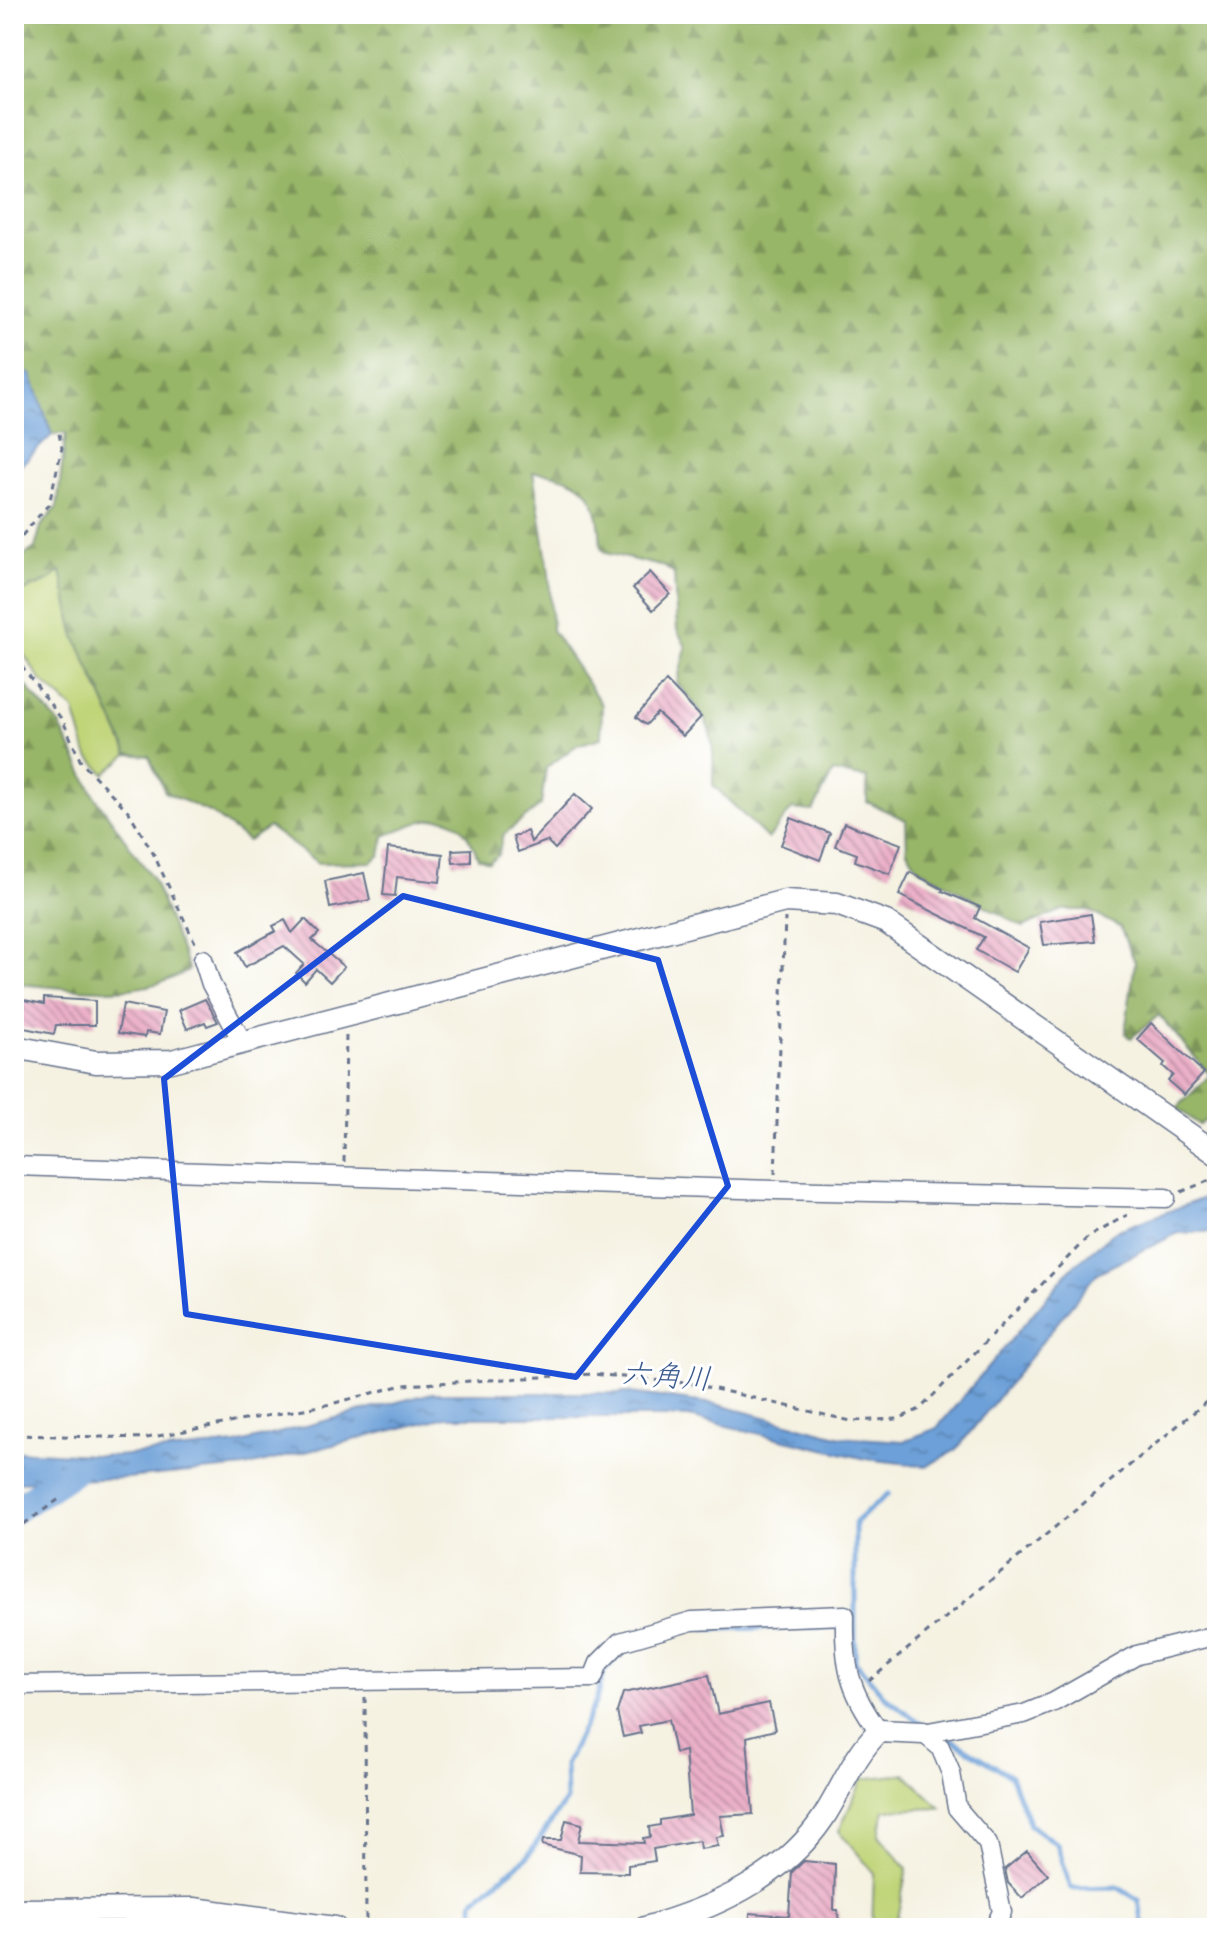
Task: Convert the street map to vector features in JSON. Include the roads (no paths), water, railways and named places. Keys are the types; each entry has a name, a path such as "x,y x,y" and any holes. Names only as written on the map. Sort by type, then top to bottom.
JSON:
{"street":[{"path":"14,1047 96,1062 172,1061 785,901 837,904 886,922 1217,1154"},
{"path":"203,959 211,984 243,1043"},
{"path":"14,1166 344,1174 775,1190 1166,1198"},
{"path":"14,1685 593,1678 599,1663 620,1642 692,1621 845,1615 844,1663 867,1714 879,1731"},
{"path":"645,1928 680,1918 736,1894 789,1857 822,1819 865,1745 879,1731 923,1733 1024,1714 1054,1702 1137,1655 1217,1635"},
{"path":"923,1733 940,1747 951,1773 957,1808 988,1844 1002,1912 994,1928"},
{"path":"14,1910 107,1919 209,1910 335,1928"}],"water":[{"path":"21,369 31,374 52,435 14,472 14,370"},
{"path":"1217,1193 1217,1231 1178,1233 1097,1273 956,1450 927,1466 866,1459 689,1417 446,1417 245,1467 126,1478 14,1482 14,1451 116,1456 236,1444 432,1393 630,1393 715,1404 842,1437 904,1441 937,1428 1072,1267 1116,1231"}],"waterway":[{"path":"14,1510 72,1472"},
{"path":"888,1494 855,1522 855,1661 884,1696 920,1723"},
{"path":"706,1629 840,1627"},
{"path":"475,1928 473,1901 527,1857 566,1800 565,1765 595,1703 605,1670 627,1648"},
{"path":"949,1738 1011,1776 1030,1825 1057,1844 1071,1888 1117,1887 1139,1900 1143,1928"}],"water label":[{"name":"六角川","path":"666,1379"}]}
